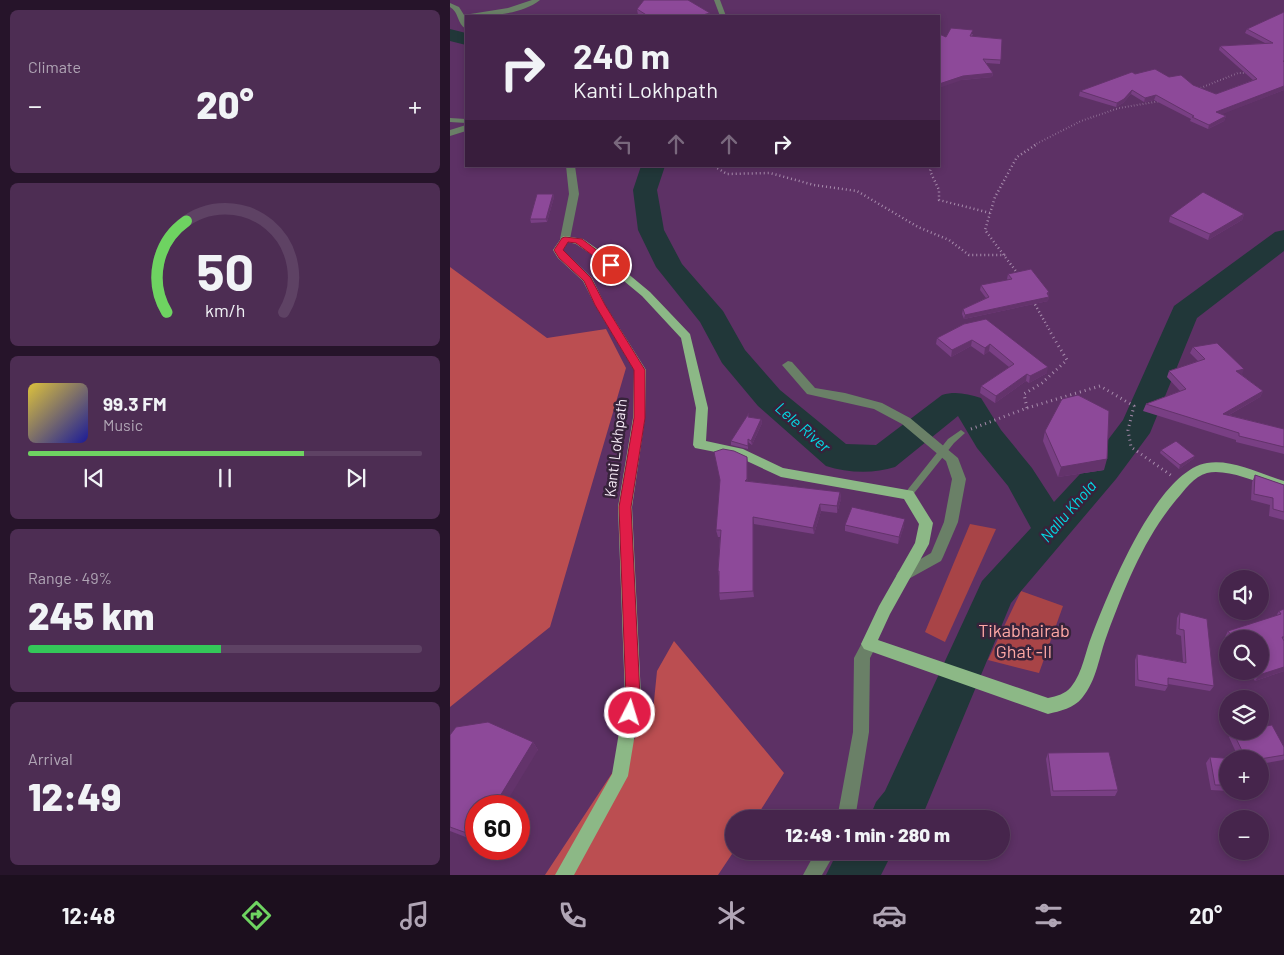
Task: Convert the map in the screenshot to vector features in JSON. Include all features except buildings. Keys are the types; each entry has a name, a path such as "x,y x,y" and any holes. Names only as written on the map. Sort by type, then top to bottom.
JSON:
{"main road":[{"path":"565,240 579,241 599,255 646,294 686,337 702,408 699,445 739,452 781,472 908,495 926,523 922,544 903,576 870,644 1048,706 1073,696 1084,679 1094,660 1095,648 1126,566 1158,512 1183,483 1194,473 1206,468 1243,473 1284,486"},
{"name":"Kanti Lokhpath","path":"564,875 620,776 633,697 625,507 639,418 640,370 600,305 588,280 558,250 565,240"}],"street":[{"path":"479,15 505,12 537,0"},
{"path":"717,0 723,15"},
{"path":"450,5 456,6 465,25"},
{"path":"461,17 465,17"},
{"path":"450,120 465,121"},
{"path":"450,133 465,128"},
{"path":"565,240 574,201 574,179 570,167"},
{"path":"788,365 811,391 845,397 878,406 906,422 952,458 959,479 951,522 936,557 903,576"},
{"path":"848,810 861,732 862,658 870,644"},
{"path":"812,875 821,860"}],"lane":[{"path":"908,495 951,441 960,433"}],"path":[{"path":"1194,90 1238,73 1248,73"},
{"path":"1021,280 1006,255 985,230 996,197 1017,157 1028,148 1080,121 1119,108 1167,99"},
{"path":"716,167 727,174 770,173 814,184 857,191 918,227 949,240 969,255 1006,255"},
{"path":"932,167 930,170 939,190 939,200 990,213"},
{"path":"1027,408 1024,394 1042,383 1066,360 1030,295"},
{"path":"960,433 1027,408 1100,386 1134,406 1128,430 1131,447 1183,483"}],"green space":[{"path":"970,524 996,529 945,642 925,632"},
{"name":"Tikabhairab Ghat -II","path":"1021,591 1063,606 1039,673 988,660"}],"shaded area":[{"path":"450,267 547,338 606,329 626,368 550,627 450,707"},
{"path":"674,641 784,773 761,810 725,810 725,860 728,860 718,875 545,875 653,711 657,671"}],"waterway":[{"name":"Lele River","path":"450,35 465,39"},
{"name":"Lele River","path":"653,167 645,190 651,230 670,267 713,318 733,356 769,398 838,457 883,458 953,403 969,406 989,439 1020,477 1051,530"},
{"name":"Nallu Khola","path":"900,810 996,593 1104,470 1138,425 1184,313 1284,238"},
{"name":"Nallu Khola","path":"851,875 862,860"}],"route":[{"path":"611,265 579,241 565,240 558,250 588,280 600,305 640,370 639,418 625,507 633,697 630,713"}]}
